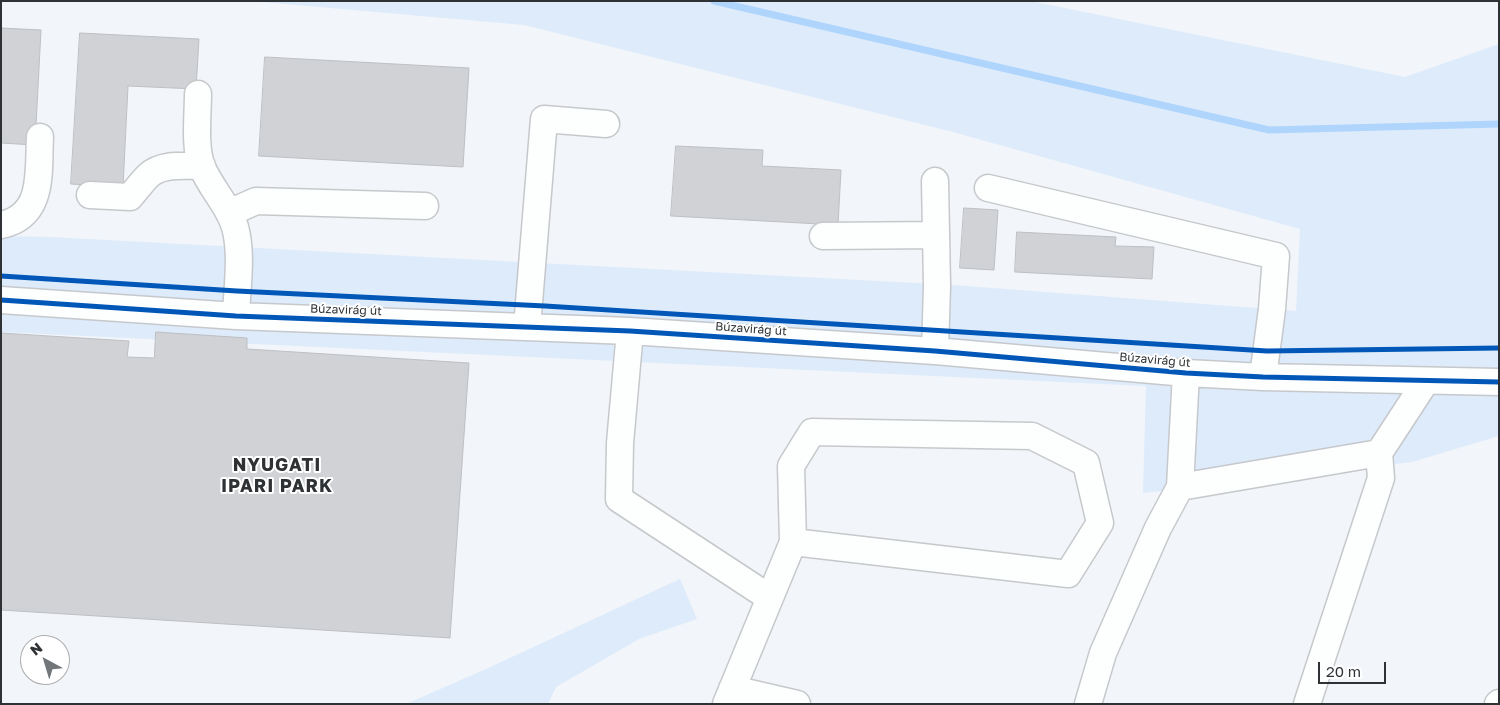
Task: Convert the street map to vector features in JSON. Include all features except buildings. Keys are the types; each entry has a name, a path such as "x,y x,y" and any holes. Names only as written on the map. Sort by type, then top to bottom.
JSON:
{"street":[{"path":"198,94 198,150 202,166 229,213 236,230 238,251 236,316"},
{"path":"527,327 544,119 606,124"},
{"path":"1,225 18,219 33,203 37,193 40,137"},
{"path":"90,194 130,196 149,174 159,169 173,166 202,166"},
{"path":"935,181 937,286 935,351"},
{"path":"988,188 1276,256 1272,310 1263,377"},
{"path":"229,213 256,201 425,206"},
{"path":"823,236 936,235"},
{"name":"Búzavirág út","path":"1,300 236,316 630,331 935,351 1186,373 1263,377 1499,382"},
{"path":"630,331 620,443 619,499 770,598"},
{"path":"1088,704 1103,653 1158,528 1180,487 1186,373"},
{"path":"1307,704 1381,478 1379,453 1426,381"},
{"path":"793,542 1068,574 1100,523 1086,463 1032,436 812,432 791,466 793,542 729,696 797,704"},
{"path":"1180,487 1379,453"}],"shaded area":[{"path":"251,1 1030,1 1405,77 1499,44 1499,436 1412,462 1143,493 1146,386 1,332 1,236 50,237 953,285 1296,311 1300,229 953,132 524,25"},
{"path":"680,579 697,619 639,639 556,687 548,704 406,704 486,669"}],"waterway":[{"path":"714,1 1269,130 1499,124"}],"cycle path":[{"path":"1,276 237,291 545,306 1267,351 1499,348"},
{"path":"1,300 236,316 630,331 935,351 1186,373 1263,377 1499,382"}],"district":[{"name":"NYUGATI IPARI PARK","path":"277,475"}]}
